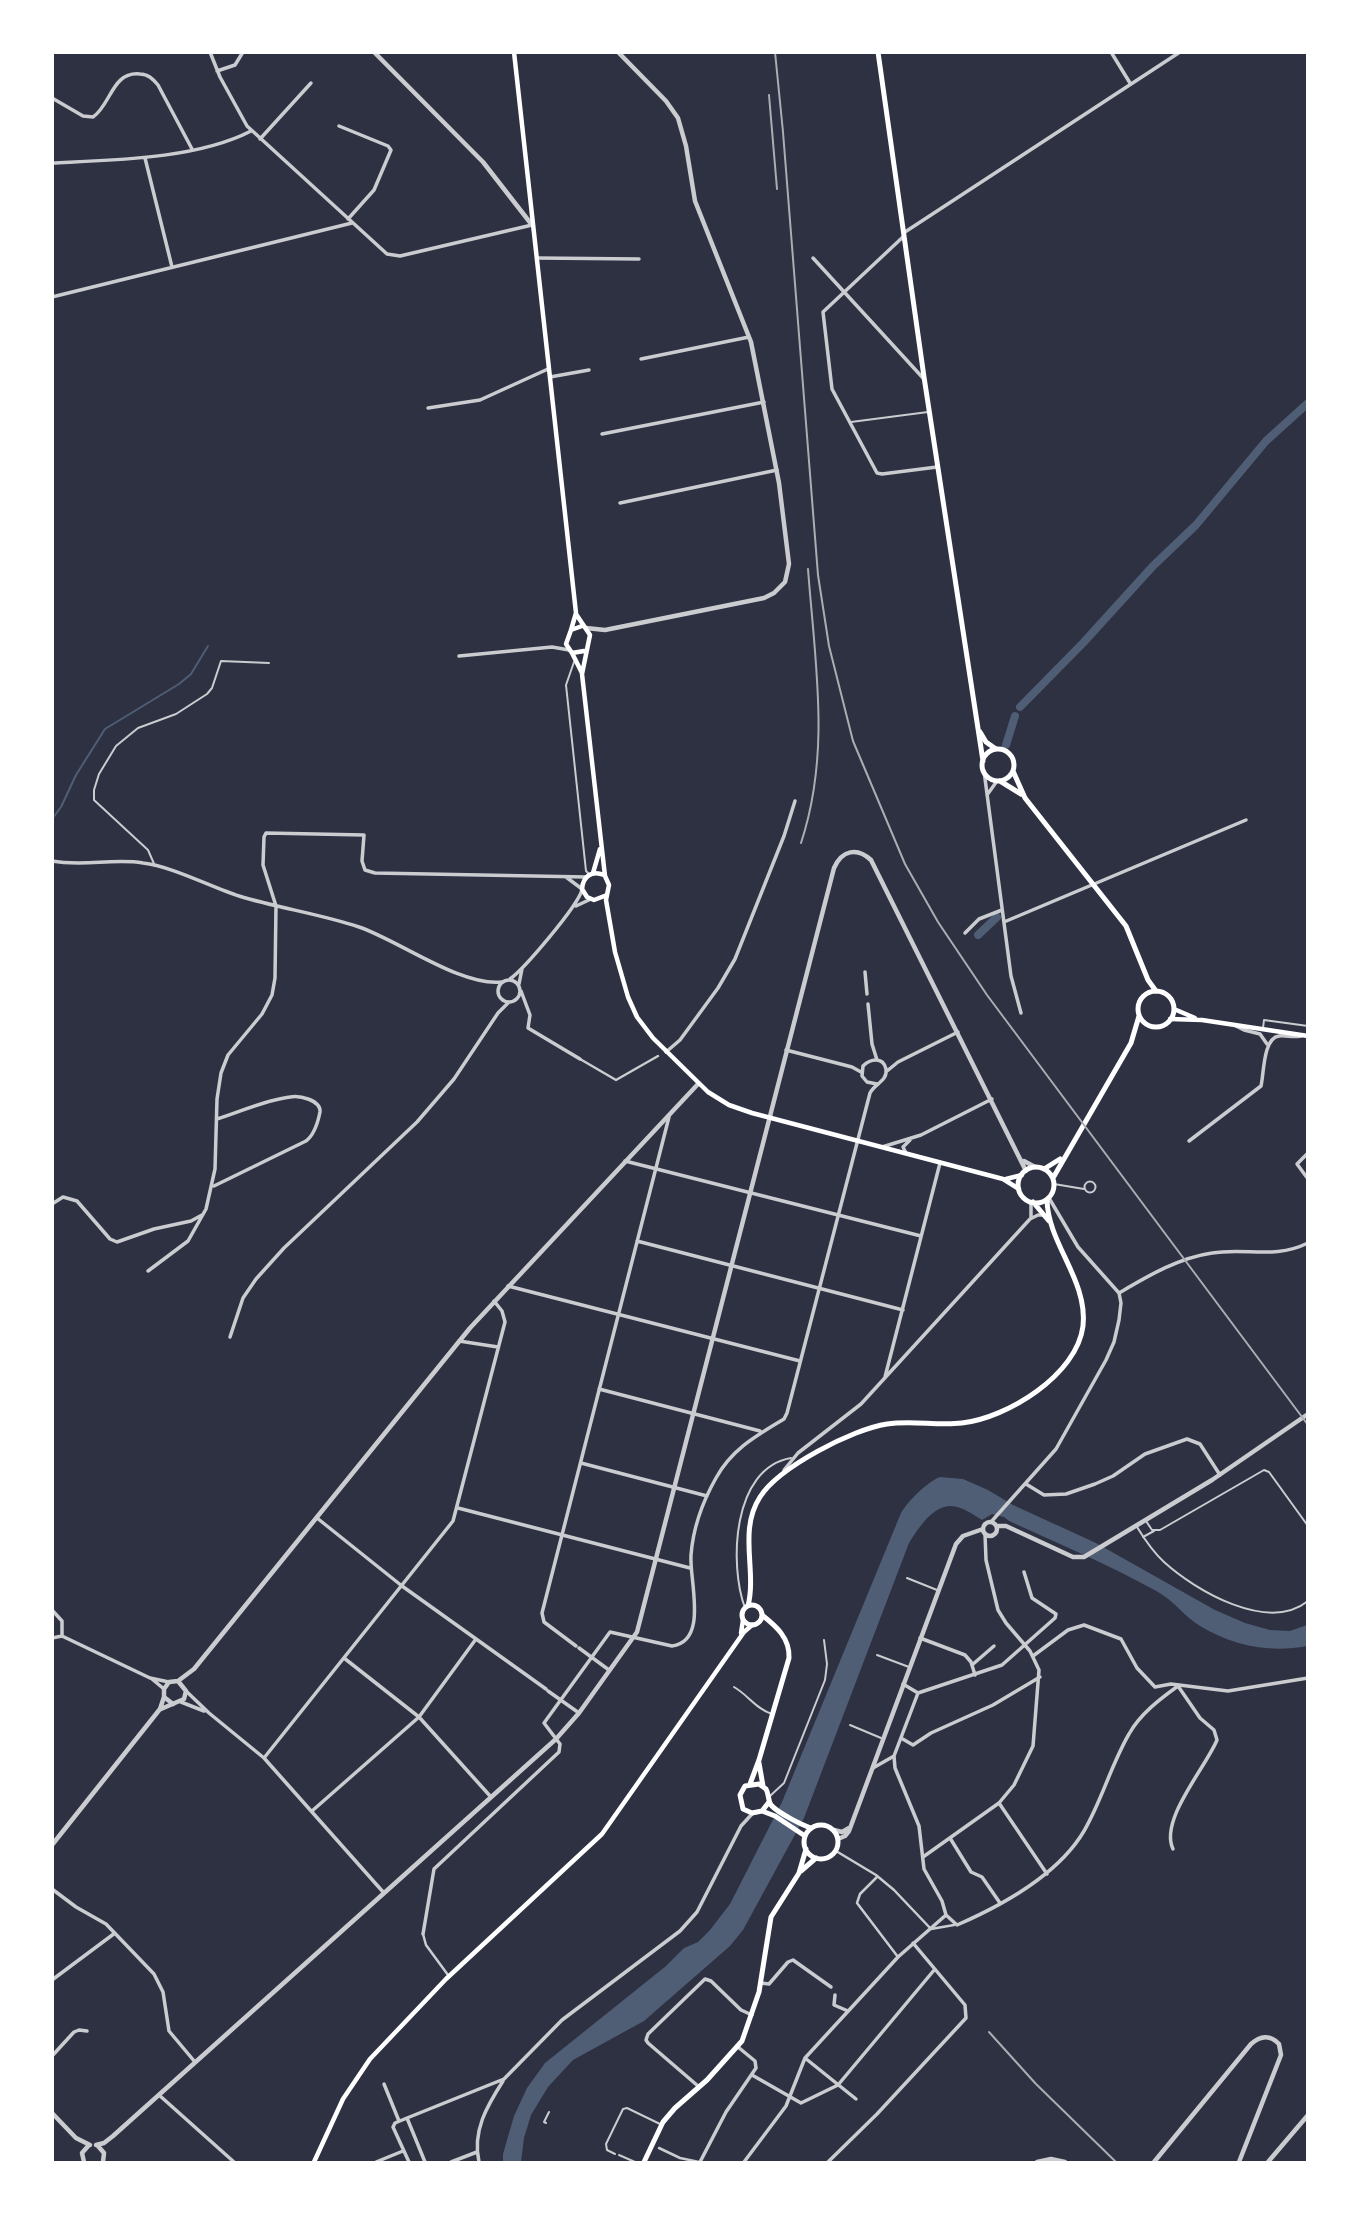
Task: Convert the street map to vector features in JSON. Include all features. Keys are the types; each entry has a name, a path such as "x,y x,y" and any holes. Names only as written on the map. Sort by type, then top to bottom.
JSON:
{"main road":[{"path":"514,52 576,614 566,640 582,674"},
{"path":"878,52 924,379 976,726 984,771 991,779 999,780 1010,776 1014,766 1011,755 986,742 976,726"},
{"path":"576,614 590,638 585,650 582,674 604,876 609,885 609,915 620,971 632,1008 643,1027 698,1084 729,1105 1003,1179 1019,1189 1051,1224 1077,1283 1083,1312 1083,1327 1069,1362 1059,1374 1026,1397 986,1418 962,1423 901,1423 880,1426 841,1440 781,1475 760,1497 754,1510 749,1536 750,1580 738,1640"},
{"path":"571,630 577,626 585,627"},
{"path":"572,653 585,650"},
{"path":"983,761 986,755 996,749"},
{"path":"1013,771 1025,798 1126,926 1143,968 1156,991"},
{"path":"999,780 1025,798"},
{"path":"601,845 582,890 590,899 598,900 607,895"},
{"path":"589,875 604,876"},
{"path":"598,900 609,915"},
{"path":"1143,968 1145,995"},
{"path":"1051,1224 1048,1199 1065,1154 1132,1043 1149,1026 1163,1025 1170,1019 1174,1009 1171,999 1156,991 1145,995 1138,1004 1139,1016 1132,1043"},
{"path":"1174,1009 1202,1020"},
{"path":"1139,1016 1149,1026"},
{"path":"1170,1019 1202,1020 1305,1036"},
{"path":"1003,1179 1035,1167 1044,1169 1055,1164 1065,1154"},
{"path":"1044,1169 1053,1181"},
{"path":"1019,1189 1024,1173"},
{"path":"1032,1202 1048,1199"},
{"path":"750,1580 757,1607 784,1636 789,1658 759,1760 750,1784 740,1795 743,1809 752,1813 777,1813 799,1827 805,1836 806,1849 799,1873"},
{"path":"746,1607 757,1607"},
{"path":"314,2162 327,2130 352,2083 392,2033 449,1976 604,1832 738,1640 762,1615"},
{"path":"743,1620 755,1624 772,1624"},
{"path":"759,1760 764,1787 777,1813"},
{"path":"750,1784 764,1787"},
{"path":"762,1811 769,1799"},
{"path":"644,2162 661,2124 675,2108 700,2088 738,2047 752,2015 761,1983 771,1917 799,1873 816,1858 827,1858 836,1851 838,1839 834,1830 826,1825 799,1827"},
{"path":"805,1836 811,1828"},
{"path":"806,1849 816,1858"}],"street":[{"path":"211,52 241,117 251,131 384,252 397,257 532,225 483,162 374,52"},
{"path":"218,71 235,65 243,52"},
{"path":"590,638 605,630 764,598 785,582 789,564 777,470 749,337 695,201 685,139 678,118 666,101 618,52"},
{"path":"1111,52 1130,84"},
{"path":"937,467 882,474 876,471 831,385 822,319 825,308 905,233 1180,52"},
{"path":"52,99 83,116 93,117 99,113 120,80 129,75 142,74 153,79 158,85 192,149"},
{"path":"260,139 312,83"},
{"path":"52,296 350,221 374,190 391,150 388,146 340,127"},
{"path":"52,163 145,158 233,140 251,131"},
{"path":"145,158 172,267"},
{"path":"813,257 924,379"},
{"path":"535,258 639,259"},
{"path":"640,359 749,337"},
{"path":"428,408 480,400 548,369"},
{"path":"549,377 589,370"},
{"path":"602,434 764,402"},
{"path":"620,503 777,470"},
{"path":"687,607 688,613"},
{"path":"585,627 605,630"},
{"path":"460,656 552,647 566,640"},
{"path":"552,647 572,653"},
{"path":"984,771 1012,982 1021,1013"},
{"path":"986,797 990,787 999,780"},
{"path":"666,1052 680,1040 718,988 735,959 784,836 795,800"},
{"path":"1004,922 1246,820"},
{"path":"148,1271 188,1241 206,1209 216,1154 218,1083 228,1055 262,1014 272,995 276,906 263,865 264,837 268,832 364,835 362,865 365,870 372,872 589,875"},
{"path":"83,2159 93,2145 107,2141 556,1739 579,1713 633,1637 639,1625 786,1050 834,866 839,857 849,852 860,852 872,860 1021,1158 1024,1173"},
{"path":"52,860 85,864 141,862 156,866 227,892 362,928 430,961 485,981 502,982 509,979 523,967 571,910 590,899"},
{"path":"564,876 582,890 571,910"},
{"path":"965,933 979,919 1002,910"},
{"path":"523,967 519,984 530,1015 528,1028 617,1080 658,1056"},
{"path":"865,972 867,994"},
{"path":"509,979 519,984"},
{"path":"485,981 502,999 509,1002"},
{"path":"498,992 502,982"},
{"path":"230,1337 243,1298 256,1279 284,1248 417,1122 461,1070 498,1013 509,1002 516,1000 521,991"},
{"path":"498,1013 502,999"},
{"path":"516,1000 527,1007"},
{"path":"868,1004 872,1044 877,1060"},
{"path":"1189,1141 1262,1086 1267,1046 1265,1039 1260,1034 1234,1025"},
{"path":"449,1976 426,1945 423,1934 434,1869 561,1748 544,1723 610,1632 672,1646 679,1645 688,1638 695,1616 691,1569 695,1533 707,1496 728,1460 742,1445 787,1415 870,1093 884,1079 886,1072 898,1062 958,1032"},
{"path":"1267,1046 1276,1037 1305,1036"},
{"path":"861,1073 869,1060 872,1044"},
{"path":"786,1050 852,1067 861,1073 870,1093"},
{"path":"869,1060 898,1062"},
{"path":"882,1063 886,1072"},
{"path":"852,1067 863,1066"},
{"path":"867,1082 877,1084"},
{"path":"181,1702 194,1669 459,1341 698,1084"},
{"path":"212,1186 306,1141 313,1134 320,1110 315,1102 291,1096 217,1119"},
{"path":"882,1147 912,1139 992,1100"},
{"path":"609,1670 543,1619 542,1613 669,1114"},
{"path":"907,1154 904,1147 912,1139"},
{"path":"1307,1153 1297,1164 1307,1179"},
{"path":"1021,1158 1035,1167"},
{"path":"625,1161 921,1236"},
{"path":"884,1379 940,1163"},
{"path":"52,1204 60,1197 73,1199 110,1239 117,1242 154,1229 194,1221 206,1209"},
{"path":"838,1839 846,1835 850,1828 958,1541 963,1536 984,1533 995,1526 997,1518 1056,1449 1114,1342 1121,1303 1119,1293 1078,1247 1048,1199"},
{"path":"1030,1219 1032,1202"},
{"path":"781,1475 792,1458 858,1407 1030,1219 1038,1215 1045,1216"},
{"path":"637,1241 903,1310"},
{"path":"1119,1293 1165,1267 1205,1254 1268,1254 1291,1251 1307,1243"},
{"path":"508,1286 800,1362"},
{"path":"264,1758 451,1525 458,1508 505,1319 494,1301"},
{"path":"459,1341 498,1348"},
{"path":"600,1389 762,1431"},
{"path":"923,1857 999,1803 1014,1785 1032,1750 1040,1677 1033,1656 1010,1632 998,1609 986,1560 985,1524 1006,1526 1078,1558 1084,1558 1220,1475 1307,1414"},
{"path":"1026,1484 1042,1495 1074,1492 1111,1477 1148,1453 1187,1439 1200,1444 1220,1475"},
{"path":"581,1463 707,1496"},
{"path":"458,1508 691,1569"},
{"path":"317,1518 402,1586 579,1713"},
{"path":"903,1684 918,1693 1004,1664 1026,1646 1056,1615 1032,1598 1024,1572"},
{"path":"52,1611 63,1623 60,1636"},
{"path":"1033,1656 1068,1630 1089,1626 1121,1639 1145,1678 1154,1687 1171,1684 1228,1691 1307,1678"},
{"path":"52,1638 60,1636 150,1678 178,1681 194,1669"},
{"path":"920,1638 964,1655 972,1665 975,1675"},
{"path":"312,1811 419,1717 476,1639"},
{"path":"972,1665 994,1646"},
{"path":"344,1658 419,1717 491,1797"},
{"path":"901,1738 913,1745 933,1732 996,1704 1040,1677"},
{"path":"150,1678 164,1689"},
{"path":"178,1681 209,1713 264,1758 384,1893"},
{"path":"52,1844 160,1709 164,1689 169,1682"},
{"path":"1172,1849 1170,1840 1174,1820 1192,1781 1217,1740 1214,1730 1199,1717 1178,1686"},
{"path":"929,1930 957,1925 1000,1903 1060,1863 1084,1831 1130,1732 1156,1703 1178,1686"},
{"path":"918,1693 894,1756 895,1769 914,1809 922,1839 924,1869 946,1913 957,1925"},
{"path":"164,1697 173,1704"},
{"path":"160,1709 181,1702 209,1713"},
{"path":"871,1769 894,1756"},
{"path":"999,1803 1047,1874"},
{"path":"741,1826 743,1809"},
{"path":"479,2162 477,2152 481,2122 504,2079 562,2020 693,1919 741,1826 752,1813"},
{"path":"834,1830 842,1832 850,1828"},
{"path":"950,1838 971,1872 983,1878 1000,1903"},
{"path":"836,1851 895,1890 929,1930"},
{"path":"877,1877 863,1890 857,1901 863,1913 898,1957"},
{"path":"52,1889 103,1922 156,1976 163,1994 169,2031 195,2063"},
{"path":"744,2162 786,2106 805,2058 898,1957 946,1913"},
{"path":"52,1980 115,1933"},
{"path":"828,2162 966,2018 965,2005 913,1944"},
{"path":"761,1983 769,1984 788,1962 793,1960 831,1987"},
{"path":"752,2075 801,2103 838,2085 934,1969"},
{"path":"700,2088 648,2043 648,2034 705,1979 741,2010 752,2015"},
{"path":"835,1995 834,2005 848,2012"},
{"path":"52,2056 74,2032 79,2029 88,2031"},
{"path":"1154,2162 1251,2044 1260,2038 1270,2037 1279,2044 1281,2055 1238,2162"},
{"path":"659,2148 680,2158 700,2162 726,2112 756,2068 756,2063 738,2047"},
{"path":"805,2058 856,2099"},
{"path":"409,2162 393,2127 400,2121 504,2079"},
{"path":"384,2084 400,2121"},
{"path":"159,2095 234,2162"},
{"path":"52,2113 76,2138 104,2152"},
{"path":"1268,2162 1307,2115"},
{"path":"407,2118 425,2162"},
{"path":"76,2138 83,2159"},
{"path":"104,2162 107,2141"},
{"path":"376,2162 403,2151"},
{"path":"451,2162 477,2152"},
{"path":"1037,2162 1054,2159 1065,2162"}],"lane":[{"path":"850,422 929,412"},
{"path":"572,653 566,685 586,872 589,875"},
{"path":"156,866 148,850 94,800 94,790 107,758 122,739 138,728 176,714 207,694 212,688 221,661 269,663"},
{"path":"1263,1029 1264,1020 1307,1027"},
{"path":"1053,1181 1084,1187"},
{"path":"746,1607 739,1580 737,1536 743,1507 756,1482 773,1465 792,1458"},
{"path":"1143,1537 1218,1498 1264,1470 1269,1472 1307,1526"},
{"path":"1146,1521 1154,1531"},
{"path":"1136,1527 1158,1556 1174,1570 1233,1604 1252,1611 1276,1613 1293,1610 1307,1601"},
{"path":"737,1536 749,1536"},
{"path":"907,1578 939,1590"},
{"path":"769,1799 784,1783 825,1680 827,1664 824,1640"},
{"path":"877,1655 909,1667"},
{"path":"734,1687 746,1694 760,1710 772,1715"},
{"path":"850,1725 883,1738"},
{"path":"764,1787 777,1789"},
{"path":"615,2154 607,2150 606,2144 622,2109 626,2108 661,2124"},
{"path":"546,2123 544,2122 549,2112"},
{"path":"619,2155 635,2162"}],"water":[{"path":"940,1477 963,1479 988,1490 1013,1505 1096,1543 1215,1610 1245,1623 1270,1630 1290,1631 1307,1625 1307,1646 1266,1648 1225,1639 1195,1622 1158,1592 1004,1517 992,1514 982,1520 955,1506 938,1510 926,1519 909,1543 804,1818 743,1930 730,1946 644,2021 573,2060 548,2087 531,2115 521,2162 503,2162 514,2116 527,2088 545,2063 666,1966 684,1948 698,1942 730,1904 782,1802 901,1513 918,1492"}],"waterway":[{"path":"1020,707 1153,566 1196,525 1266,441 1308,403"},
{"path":"52,819 105,729 179,684 191,674 208,646"},
{"path":"1006,745 1015,716"},
{"path":"978,935 997,917"}],"railway":[{"path":"775,52 818,575 829,646 853,741 905,864 938,922 987,995 1308,1425"},
{"path":"769,95 777,189"},
{"path":"801,843 816,775 818,741 817,673 808,569"},
{"path":"989,2032 1036,2084 1116,2162"}]}
